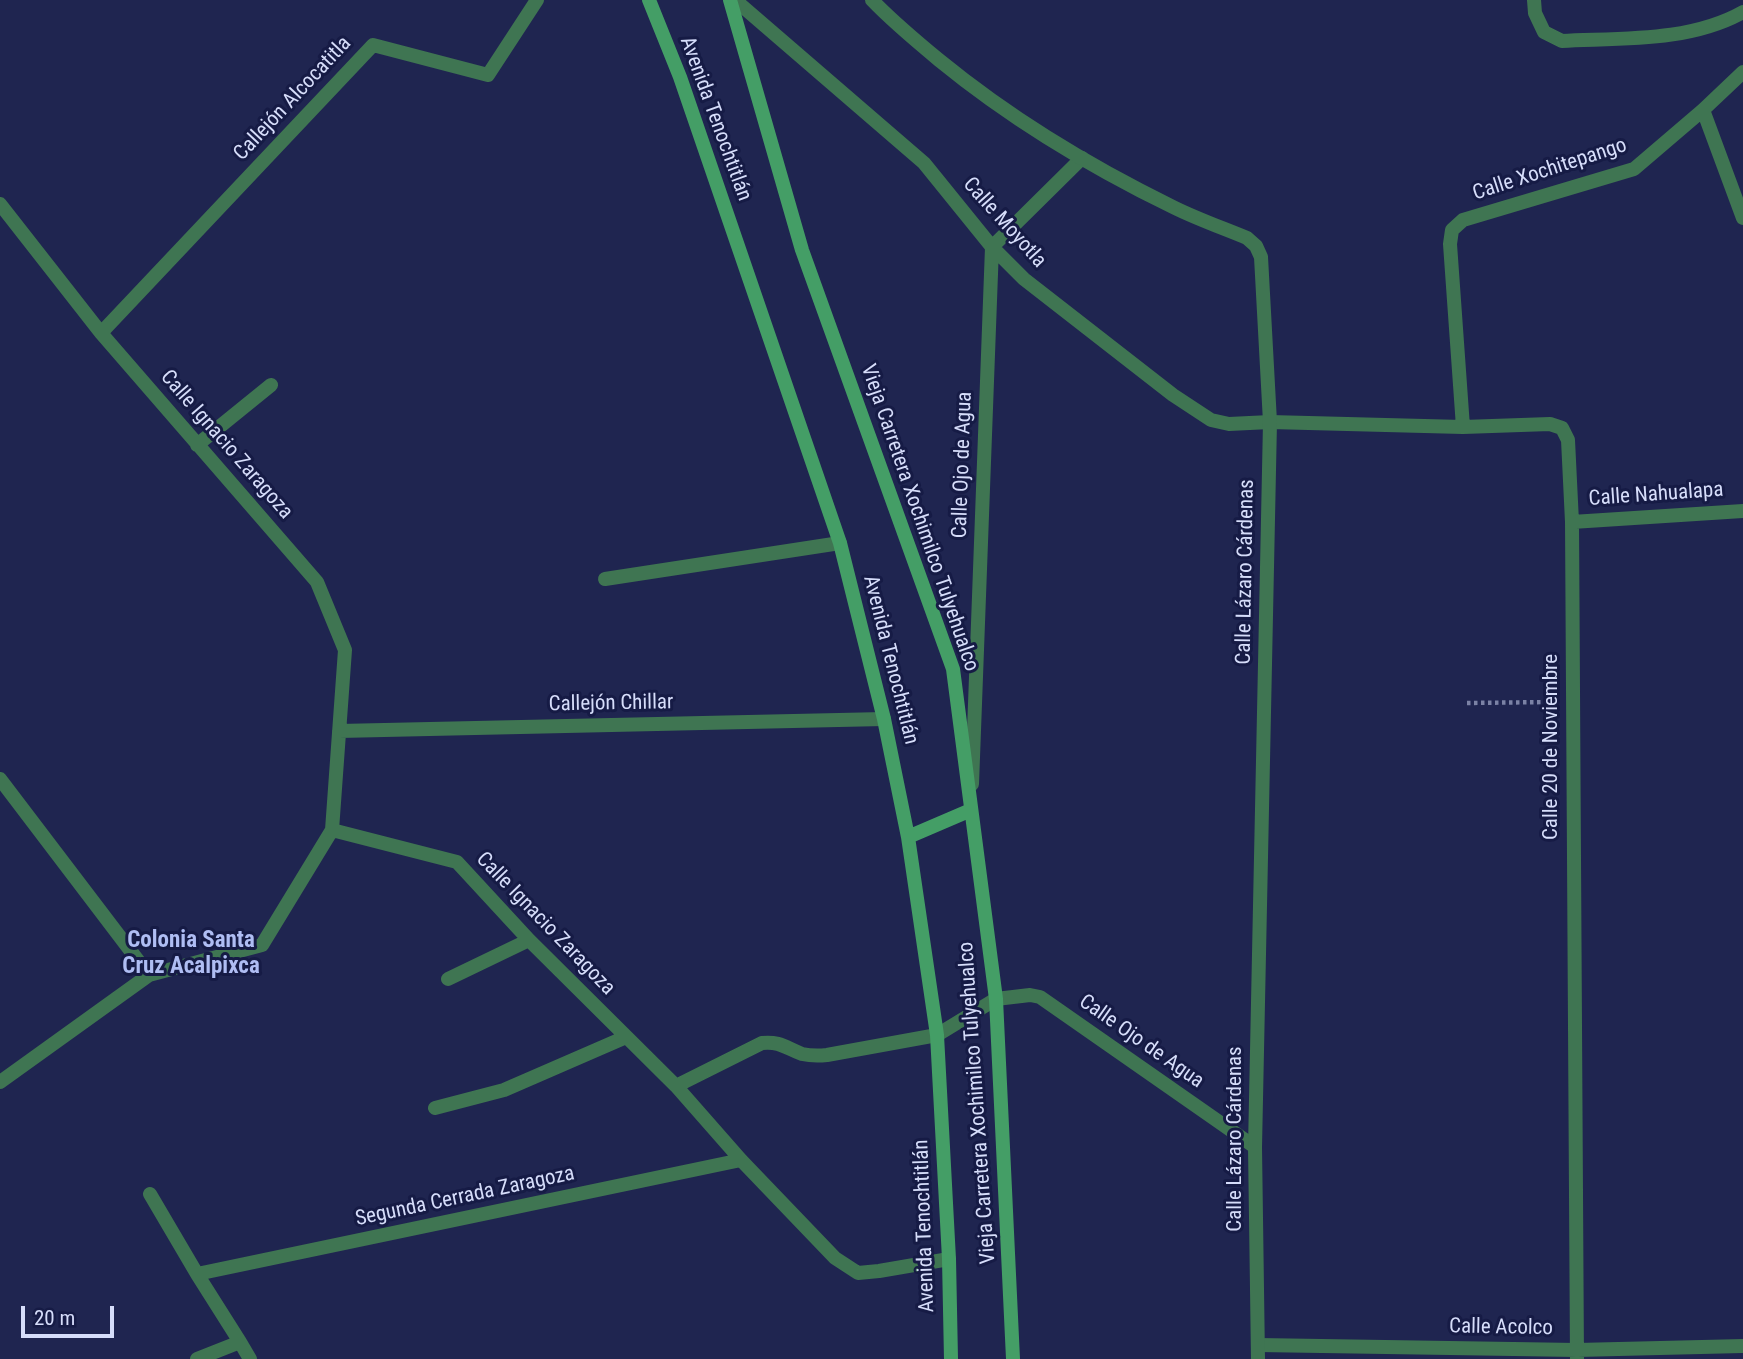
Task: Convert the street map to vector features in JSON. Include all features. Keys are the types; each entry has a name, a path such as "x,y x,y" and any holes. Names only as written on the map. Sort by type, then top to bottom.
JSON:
{"main road":[{"name":"Avenida Tenochtitlán","path":"649,0 680,77 840,543 884,719 908,837 937,1035 949,1259 951,1359"},
{"name":"Vieja Carretera Xochimilco Tulyehualco","path":"733,0 802,250 953,669 996,999 1013,1359"},
{"path":"908,837 971,810"}],"street":[{"name":"Callejón Alcocatitla","path":"101,333 373,45 488,75 537,0"},
{"name":"Calle Moyotla","path":"733,0 924,163 992,247 1024,279 1173,395 1211,420 1229,424 1270,422"},
{"name":"Calle Lázaro Cárdenas","path":"872,0 893,23 971,86 1033,129 1174,208 1247,238 1256,246 1261,257 1270,422 1255,1147 1258,1352"},
{"path":"1534,0 1535,13 1544,32 1562,41 1683,34 1727,21 1743,12"},
{"name":"Calle Xochitepango","path":"1464,427 1450,244 1452,230 1463,220 1634,169 1743,72"},
{"path":"1703,110 1743,218"},
{"path":"992,247 1082,158"},
{"name":"Calle Ignacio Zaragoza","path":"0,204 101,333 317,582 345,650 332,830 457,862 529,940 676,1086 741,1160 835,1258 858,1273 949,1259"},
{"name":"Calle Ojo de Agua","path":"971,810 992,247"},
{"path":"197,445 271,385"},
{"name":"Calle 20 de Noviembre","path":"1270,422 1464,427 1550,424 1562,428 1569,440 1572,522 1577,1355"},
{"name":"Calle Nahualapa","path":"1572,522 1743,511"},
{"path":"605,579 840,543"},
{"name":"Callejón Chillar","path":"339,731 884,719"},
{"path":"0,779 149,975"},
{"path":"0,1082 149,975 262,945 332,830"},
{"path":"448,979 529,940"},
{"name":"Calle Ojo de Agua","path":"996,999 1030,995 1040,997 1255,1147"},
{"path":"676,1086 762,1043 784,1045 813,1056 937,1035 996,999"},
{"path":"435,1108 504,1090 626,1037"},
{"name":"Segunda Cerrada Zaragoza","path":"197,1274 741,1160"},
{"path":"150,1194 250,1359"},
{"path":"197,1359 240,1342"},
{"name":"Calle Acolco","path":"1258,1352 1577,1355 1743,1346"}],"path":[{"path":"1467,703 1573,702"}],"district":[{"name":"Colonia Santa Cruz Acalpixca","path":"191,954"}]}
